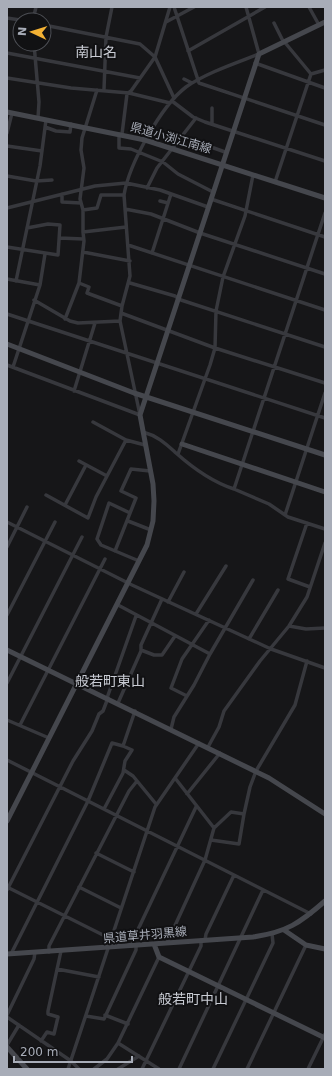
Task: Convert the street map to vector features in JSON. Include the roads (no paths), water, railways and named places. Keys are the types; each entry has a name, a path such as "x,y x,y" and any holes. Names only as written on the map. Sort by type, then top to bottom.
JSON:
{"street":[{"path":"104,90 106,37 112,7"},
{"path":"170,7 155,57 127,94 119,148 131,149 163,162 178,174 213,192"},
{"path":"174,7 198,83 325,125"},
{"path":"166,22 194,7"},
{"path":"140,415 211,199 232,130 259,54 246,7"},
{"path":"188,51 265,7"},
{"path":"309,7 319,25"},
{"path":"274,22 277,32 311,74"},
{"path":"7,821 118,605 139,562 151,530 154,501 150,471 120,321 122,306 130,283 130,261 124,195 126,183 145,140 172,101 192,83 259,54 325,22"},
{"path":"52,27 140,44 155,57 155,61 172,101"},
{"path":"35,52 38,118"},
{"path":"7,53 140,78"},
{"path":"255,63 325,88"},
{"path":"311,74 325,70"},
{"path":"276,182 311,74"},
{"path":"7,78 37,83 129,93 172,101 196,118 325,161"},
{"path":"184,79 192,83"},
{"path":"65,319 78,283 83,252 83,210 81,203 84,168 81,150 85,127 97,90"},
{"path":"212,108 212,124"},
{"path":"7,133 10,112"},
{"name":"県道小渕江南線","path":"10,112 145,140 174,148 325,198"},
{"path":"147,188 157,168 196,118"},
{"path":"16,281 42,151 46,120"},
{"path":"45,127 56,131 70,132 71,124"},
{"path":"7,146 42,151"},
{"path":"211,147 226,152"},
{"path":"178,454 207,379 215,348 216,311 223,277 246,211 253,175"},
{"path":"7,176 36,182 52,180"},
{"path":"7,208 82,189 126,183 171,194 208,207"},
{"path":"62,194 62,202 81,203"},
{"path":"152,253 171,194"},
{"path":"83,210 98,208 101,195 124,195"},
{"path":"211,199 325,237"},
{"path":"160,201 168,203"},
{"path":"125,209 151,214 200,233 325,274"},
{"path":"234,489 325,213"},
{"path":"7,247 58,255 60,225 48,224 27,228"},
{"path":"83,232 126,227"},
{"path":"60,238 83,239"},
{"path":"128,245 325,310"},
{"path":"83,252 130,261"},
{"path":"13,367 40,285 45,254"},
{"path":"7,279 40,285"},
{"path":"78,283 90,286 87,295 122,306"},
{"path":"130,283 325,347"},
{"path":"34,300 65,319 78,323 120,321"},
{"path":"121,313 215,348 325,383"},
{"path":"7,314 325,418"},
{"path":"74,391 81,373 95,323"},
{"path":"7,344 134,393 325,455"},
{"path":"7,365 140,415"},
{"path":"285,515 325,393"},
{"path":"93,422 126,440 145,445"},
{"path":"143,432 157,437 205,476 222,486 234,489 269,504 285,515 325,529"},
{"path":"46,495 88,518 96,497 126,440"},
{"path":"182,444 325,492"},
{"path":"78,461 107,476"},
{"path":"65,505 86,465"},
{"path":"115,550 136,498 121,491 131,469 150,471"},
{"path":"130,513 109,503 97,539 101,545 139,562"},
{"path":"7,547 27,507"},
{"path":"128,521 151,530"},
{"path":"7,522 128,584 271,649 325,668"},
{"path":"7,615 55,522"},
{"path":"307,523 288,579 310,587"},
{"path":"7,683 71,555 82,537"},
{"path":"208,747 219,727 224,711 289,626 307,597 325,543"},
{"path":"20,725 105,559"},
{"path":"196,614 226,566"},
{"path":"168,602 184,572"},
{"path":"171,729 174,717 201,674 210,654 253,580"},
{"path":"249,638 278,590"},
{"path":"118,703 141,650 141,645 162,599"},
{"path":"118,605 151,624 193,644 210,654"},
{"path":"111,939 65,915 7,888 60,787 92,731 99,714 103,711 136,616"},
{"path":"187,696 171,688 182,659 210,620"},
{"path":"289,626 306,629 325,628"},
{"path":"141,650 154,655 162,655 175,636"},
{"path":"7,650 256,771 293,792 325,814"},
{"path":"210,840 239,844 250,787 256,771 295,705 306,661"},
{"path":"123,746 135,711"},
{"path":"7,720 49,738"},
{"path":"9,954 88,801 112,743 132,750 125,760 124,770 104,809"},
{"path":"68,1069 100,977 121,908 156,804 199,743"},
{"path":"187,794 220,753"},
{"path":"7,760 311,914"},
{"path":"124,770 137,781 156,804"},
{"path":"175,778 196,807 214,828"},
{"path":"49,952 49,946 116,815 129,791 137,781"},
{"path":"86,1016 104,1019 136,950 133,940 196,807"},
{"path":"167,943 205,860 214,828 231,812 244,814"},
{"path":"96,854 134,872"},
{"path":"142,1069 234,875"},
{"path":"79,887 121,908"},
{"path":"179,1069 264,890"},
{"path":"284,930 294,926 311,914 325,901"},
{"path":"284,930 306,945 325,949"},
{"name":"県道草井羽黒線","path":"9,954 240,938 272,934 284,930"},
{"path":"213,1069 273,943 272,934"},
{"path":"154,944 159,957 324,1036 308,1069"},
{"path":"247,1069 306,945"},
{"path":"41,1041 46,1032 54,1034 58,1017 48,1014 61,951"},
{"path":"35,952 34,959 7,1016 19,1026 71,1061 79,1069"},
{"path":"94,1069 107,1059 118,1043 159,957"},
{"path":"57,969 100,977"},
{"path":"105,1015 128,1024"},
{"path":"19,1026 7,1046 27,1069"},
{"path":"118,1043 159,1069"},
{"path":"118,1069 139,1056"}],"district":[{"name":"南山名","path":"96,52"},
{"name":"般若町東山","path":"110,681"},
{"name":"般若町中山","path":"193,999"}]}
